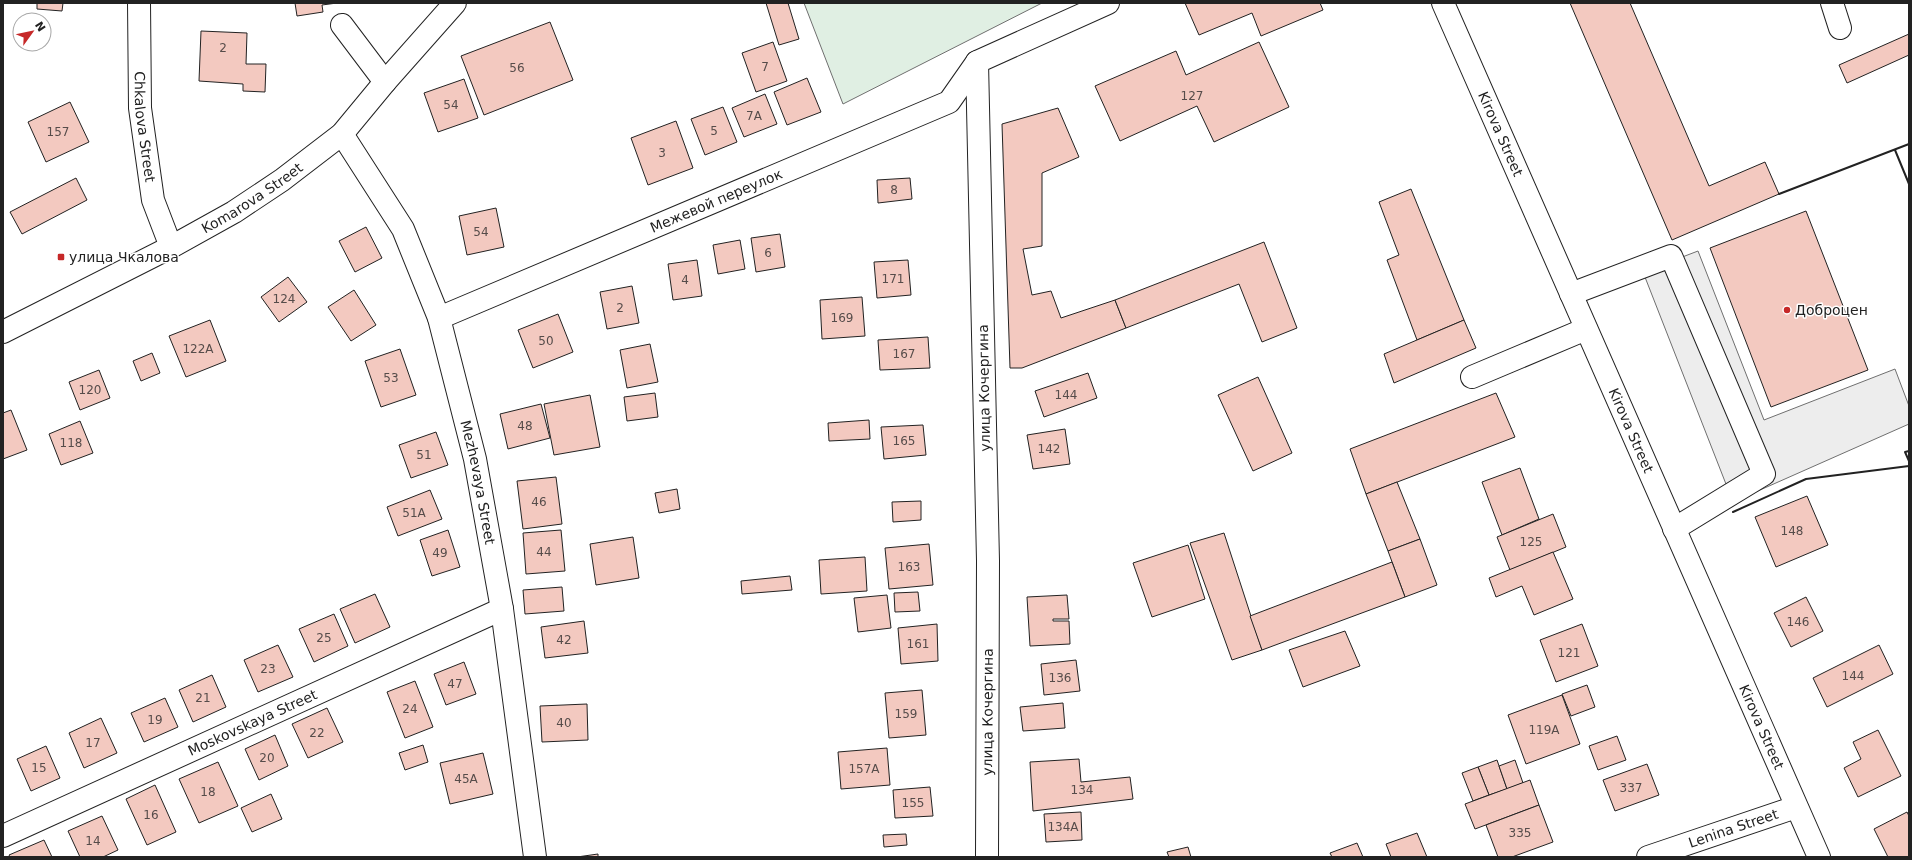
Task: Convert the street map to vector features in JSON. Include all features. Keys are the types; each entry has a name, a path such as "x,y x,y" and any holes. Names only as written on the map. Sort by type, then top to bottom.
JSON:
{"street":[{"name":"Chkalova Street","path":"139,3 140,108 153,200 171,247"},
{"name":"Komarova Street","path":"3,332 171,247 234,212 282,180 342,134 385,82 455,3"},
{"path":"977,62 1108,3"},
{"name":"Kirova Street","path":"1443,3 1819,857"},
{"path":"1832,3 1840,28"},
{"path":"342,25 385,82"},
{"name":"Межевой переулок","path":"439,318 949,102 977,62"},
{"name":"улица Кочергина","path":"977,62 988,561 987,857"},
{"name":"Mezhevaya Street","path":"342,134 403,229 439,318 475,459 502,609 535,857"},
{"path":"1571,294 1671,256 1764,474 1674,529"},
{"path":"1472,377 1586,329"},
{"name":"Moskovskaya Street","path":"3,836 502,609"},
{"name":"Lenina Street","path":"1648,857 1796,807"}],"green space":[{"path":"804,3 1042,3 843,104"}],"shaded area":[{"path":"1698,251 1764,420 1895,369 1909,406 1909,424 1733,502 1643,272"}],"building":[{"path":"37,3 63,3 62,11 37,9"},
{"path":"295,3 337,3 322,5 323,12 297,16"},
{"path":"766,3 788,3 799,39 779,45"},
{"path":"1185,3 1320,3 1323,10 1261,36 1252,13 1199,35"},
{"path":"1570,3 1630,3 1709,186 1765,162 1779,194 1672,240"},
{"path":"550,22 573,80 484,115 461,56"},
{"path":"201,31 247,33 246,64 266,64 265,92 243,91 243,84 199,81"},
{"path":"1909,34 1909,55 1847,83 1839,65"},
{"path":"773,42 787,81 756,92 742,53"},
{"path":"1259,42 1289,107 1214,142 1197,106 1120,141 1095,86 1176,51 1186,75"},
{"path":"807,78 821,112 787,125 774,92"},
{"path":"464,79 478,118 438,132 424,93"},
{"path":"765,94 777,124 744,137 732,108"},
{"path":"70,102 89,142 46,162 28,122"},
{"path":"723,107 737,142 705,155 691,119"},
{"path":"1058,108 1079,157 1042,173 1042,246 1023,249 1032,295 1051,291 1061,318 1115,300 1126,328 1022,368 1010,368 1002,124"},
{"path":"676,121 693,168 648,185 631,138"},
{"path":"76,178 87,200 22,234 10,212"},
{"path":"910,178 912,199 878,203 877,180"},
{"path":"1411,189 1464,320 1417,340 1387,260 1399,255 1379,202"},
{"path":"496,208 504,247 467,255 459,216"},
{"path":"1806,211 1868,370 1771,407 1710,248"},
{"path":"366,227 382,258 355,272 339,241"},
{"path":"780,234 785,267 756,272 751,238"},
{"path":"740,240 745,269 718,274 713,245"},
{"path":"1264,242 1297,328 1262,342 1239,284 1126,328 1115,300"},
{"path":"697,260 702,296 673,300 668,264"},
{"path":"908,260 911,295 877,298 874,262"},
{"path":"288,277 307,302 279,322 261,297"},
{"path":"632,286 639,323 607,329 600,292"},
{"path":"354,290 376,325 351,341 328,307"},
{"path":"862,297 865,336 822,339 820,300"},
{"path":"558,314 573,352 533,368 518,330"},
{"path":"210,320 226,361 186,377 169,336"},
{"path":"1464,320 1476,348 1394,383 1384,354"},
{"path":"928,337 930,368 880,370 878,340"},
{"path":"650,344 658,382 627,388 620,350"},
{"path":"400,349 416,395 381,407 365,361"},
{"path":"152,353 160,373 141,381 133,361"},
{"path":"99,370 110,398 80,410 69,382"},
{"path":"1088,373 1097,398 1044,417 1035,391"},
{"path":"1258,377 1292,453 1253,471 1218,395"},
{"path":"655,393 658,417 627,421 624,397"},
{"path":"1496,393 1515,437 1366,494 1350,449"},
{"path":"590,395 600,447 554,455 544,404"},
{"path":"541,404 550,438 508,449 500,414"},
{"path":"11,410 27,450 3,459 3,413"},
{"path":"869,420 870,439 829,441 828,423"},
{"path":"80,421 93,453 61,465 49,434"},
{"path":"923,425 926,455 884,459 881,427"},
{"path":"1065,429 1070,464 1033,469 1027,435"},
{"path":"436,432 448,465 411,478 399,445"},
{"path":"1520,468 1539,519 1502,535 1482,482"},
{"path":"556,477 562,524 523,529 517,481"},
{"path":"1397,482 1420,539 1388,551 1366,494"},
{"path":"677,489 680,509 659,513 655,493"},
{"path":"430,490 442,519 398,536 387,507"},
{"path":"1807,496 1828,545 1776,567 1755,517"},
{"path":"921,501 921,520 893,522 892,502"},
{"path":"1553,514 1566,547 1510,570 1497,537"},
{"path":"448,530 460,567 432,576 420,540"},
{"path":"561,530 565,571 526,574 523,533"},
{"path":"1224,533 1262,650 1232,660 1190,543"},
{"path":"633,537 639,578 596,585 590,544"},
{"path":"1420,539 1437,585 1405,597 1388,551"},
{"path":"929,544 933,585 889,589 885,548"},
{"path":"1188,545 1205,599 1152,617 1133,563"},
{"path":"1553,552 1573,599 1534,615 1522,586 1496,597 1489,578"},
{"path":"865,557 867,591 821,594 819,560"},
{"path":"1392,562 1405,597 1262,650 1250,616"},
{"path":"790,576 792,590 742,594 741,581"},
{"path":"562,587 564,611 525,614 523,590"},
{"path":"918,592 920,611 895,612 894,593"},
{"path":"375,594 390,627 355,643 340,609"},
{"path":"887,595 891,628 858,632 854,598"},
{"path":"1067,595 1069,619 1053,619 1053,621 1069,621 1070,644 1030,646 1027,597"},
{"path":"1806,597 1823,631 1791,647 1774,613"},
{"path":"334,614 348,646 314,662 299,629"},
{"path":"584,621 588,653 545,658 541,627"},
{"path":"937,624 938,661 901,664 898,628"},
{"path":"1582,624 1598,666 1556,682 1540,640"},
{"path":"1345,631 1360,666 1303,687 1289,650"},
{"path":"278,645 293,677 258,692 244,660"},
{"path":"1879,645 1893,674 1827,707 1813,678"},
{"path":"1076,660 1080,691 1044,695 1041,664"},
{"path":"464,662 476,694 446,705 434,674"},
{"path":"212,675 226,707 193,722 179,690"},
{"path":"415,681 433,727 405,738 387,692"},
{"path":"1587,685 1595,707 1571,716 1562,694"},
{"path":"922,690 926,735 889,738 885,693"},
{"path":"1562,695 1580,744 1526,764 1508,715"},
{"path":"165,698 178,727 144,742 131,713"},
{"path":"1063,703 1065,728 1023,731 1020,707"},
{"path":"587,704 588,740 542,742 540,706"},
{"path":"327,708 343,742 308,758 292,724"},
{"path":"101,718 117,753 84,768 69,733"},
{"path":"1878,730 1901,776 1858,797 1844,768 1861,759 1853,742"},
{"path":"275,735 288,766 259,780 245,749"},
{"path":"1617,736 1626,760 1598,770 1589,746"},
{"path":"423,745 428,762 405,770 399,753"},
{"path":"46,746 60,778 31,791 17,759"},
{"path":"887,748 890,785 841,789 838,752"},
{"path":"483,753 493,794 450,804 440,763"},
{"path":"1079,759 1081,782 1130,777 1133,799 1033,811 1030,762"},
{"path":"1497,760 1507,789 1489,795 1478,767"},
{"path":"1515,760 1523,783 1507,789 1499,766"},
{"path":"218,762 238,806 199,823 179,779"},
{"path":"1647,764 1659,795 1615,811 1603,780"},
{"path":"1478,767 1489,795 1473,801 1462,773"},
{"path":"1530,780 1539,805 1475,829 1465,804"},
{"path":"155,785 176,832 147,845 126,799"},
{"path":"930,787 933,816 895,818 893,790"},
{"path":"271,794 282,819 252,832 241,808"},
{"path":"1539,805 1553,842 1512,857 1498,857 1486,825"},
{"path":"1081,812 1082,840 1046,842 1044,814"},
{"path":"1907,812 1909,816 1909,857 1888,857 1874,829"},
{"path":"102,816 118,850 103,857 80,857 68,831"},
{"path":"1417,833 1427,857 1391,857 1386,844"},
{"path":"906,834 907,845 884,847 883,835"},
{"path":"44,840 52,857 10,857 9,855"},
{"path":"1357,843 1363,857 1332,857 1330,853"},
{"path":"1188,847 1191,857 1169,857 1167,852"},
{"path":"598,854 598,857 577,857"}],"wall":[{"path":"1779,194 1909,144"},
{"path":"1895,150 1909,184"},
{"path":"1909,451 1905,452 1909,461"},
{"path":"1733,512 1806,479 1909,466"}],"place":[{"name":"улица Чкалова","path":"61,257"},
{"name":"Доброцен","path":"1787,310"}]}
